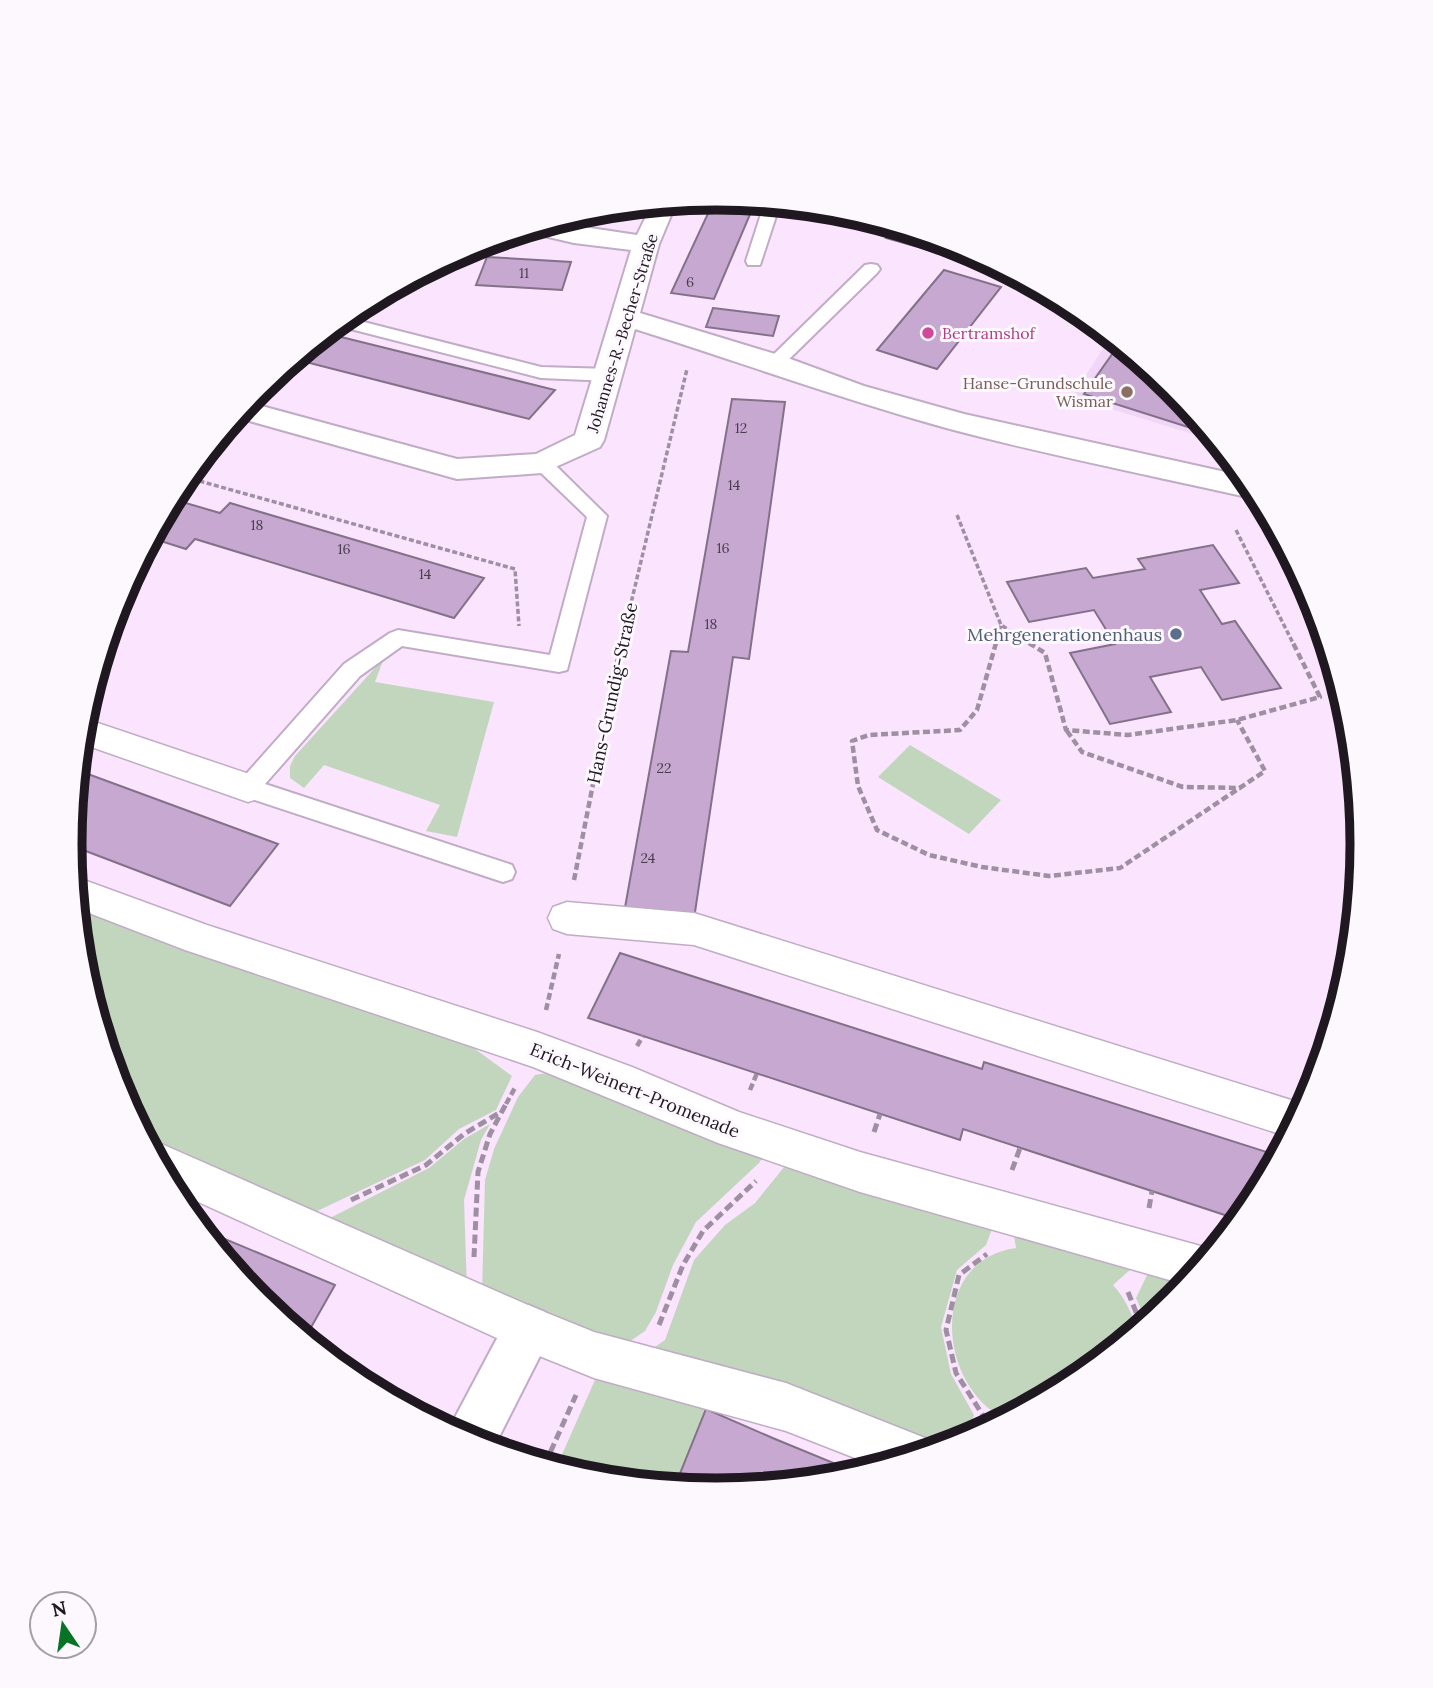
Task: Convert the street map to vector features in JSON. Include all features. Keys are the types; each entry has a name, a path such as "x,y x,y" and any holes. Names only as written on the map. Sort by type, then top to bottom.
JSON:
{"street":[{"name":"Johannes-R.-Becher-Straße","path":"253,412 457,469 542,463 589,440 646,244 661,212"},
{"path":"554,230 646,244"},
{"path":"624,317 775,363 854,392 960,422 1239,485"},
{"path":"92,734 248,788"},
{"name":"Erich-Weinert-Promenade","path":"85,895 200,939 537,1050 618,1080 733,1129 788,1148 860,1172 1191,1264"},
{"path":"567,918 694,929 1288,1118"},
{"path":"172,1169 528,1329 604,1358 786,1407 899,1451"},
{"path":"475,1431 528,1329"}],"lane":[{"path":"754,261 769,212"},
{"path":"573,235 580,225"},
{"path":"775,363 871,269"},
{"path":"353,325 541,372 610,375"},
{"path":"503,872 248,788 352,670 398,638 559,664 597,516 542,463"}],"path":[{"name":"Hans-Grundig-Straße","path":"473,1303 478,1172 490,1134 537,1050 567,918 614,672 694,338"},
{"path":"197,480 515,569 521,658"},
{"path":"957,515 1001,625 1045,653 1066,730 1082,752 1183,787 1242,788"},
{"path":"1066,730 1128,735 1237,720 1320,698 1236,530"},
{"path":"1001,625 976,710 960,730 869,735 852,741 859,786 877,830 929,855 982,867 1049,876 1120,868 1265,771 1237,720"},
{"path":"300,1226 426,1165 464,1134 502,1112"},
{"path":"549,1456 604,1358 627,1355 656,1331 683,1265 703,1231 788,1148"},
{"path":"984,1417 956,1373 947,1330 950,1306 959,1275 992,1251"},
{"path":"1125,1286 1138,1318"}],"shaded area":[{"name":"Hanse-Grundschule Wismar","path":"1106,344 1165,396 1202,437 1072,397"}],"green space":[{"path":"384,658 375,682 494,702 457,837 426,831 440,805 324,765 304,788 290,778 290,766 295,756"},
{"path":"910,745 1001,800 969,834 878,777"},
{"path":"86,907 464,1041 512,1076 496,1110 459,1129 425,1160 313,1213 251,1193 163,1153 131,1087 116,1048 94,968"},
{"path":"553,1072 765,1154 759,1163 696,1222 673,1265 656,1312 645,1331 614,1352 482,1292 485,1180 494,1149 518,1097 535,1075"},
{"path":"490,1124 481,1140 464,1200 467,1291 324,1221 429,1168 464,1139"},
{"path":"797,1159 995,1221 986,1245 957,1270 941,1327 951,1374 974,1415 971,1425 909,1448 790,1402 633,1362 665,1340 694,1260 725,1225 755,1203 785,1166"},
{"path":"1012,1224 1131,1269 1113,1285 1128,1307 1134,1322 1069,1371 997,1413 982,1403 966,1380 955,1354 952,1326 956,1299 968,1275 987,1257 1016,1248"},
{"path":"1153,1263 1185,1271 1143,1313 1136,1298"},
{"path":"599,1371 706,1409 679,1477 634,1473 560,1459"}],"building":[{"path":"710,210 751,212 714,299 671,293"},
{"path":"890,234 963,260 886,238"},
{"path":"487,257 571,262 562,290 476,285"},
{"name":"Bertramshof","path":"944,270 1001,287 937,369 877,350"},
{"path":"713,308 779,316 773,336 706,327"},
{"path":"337,336 555,390 529,419 305,362"},
{"path":"1115,351 1165,396 1196,430 1084,394"},
{"path":"732,399 785,402 749,659 733,657 694,919 624,913 671,651 688,652"},
{"path":"183,502 220,513 230,503 484,578 454,618 195,539 186,549 160,541"},
{"name":"Mehrgenerationenhaus","path":"1213,545 1239,583 1200,590 1222,624 1235,621 1281,688 1222,700 1201,667 1150,677 1171,712 1110,724 1070,653 1115,644 1094,610 1029,622 1007,582 1086,568 1093,578 1145,569 1138,559"},
{"path":"87,774 278,844 230,906 82,850"},
{"path":"620,953 982,1069 984,1062 1270,1153 1229,1217 963,1129 960,1140 588,1018"},
{"path":"218,1236 335,1285 309,1330 268,1292"},
{"path":"706,1409 841,1466 758,1477 679,1477"}],"place":[{"name":"Bertramshof","path":"928,333"},
{"name":"Hanse-Grundschule Wismar","path":"1127,392"},
{"name":"Mehrgenerationenhaus","path":"1176,634"}]}
